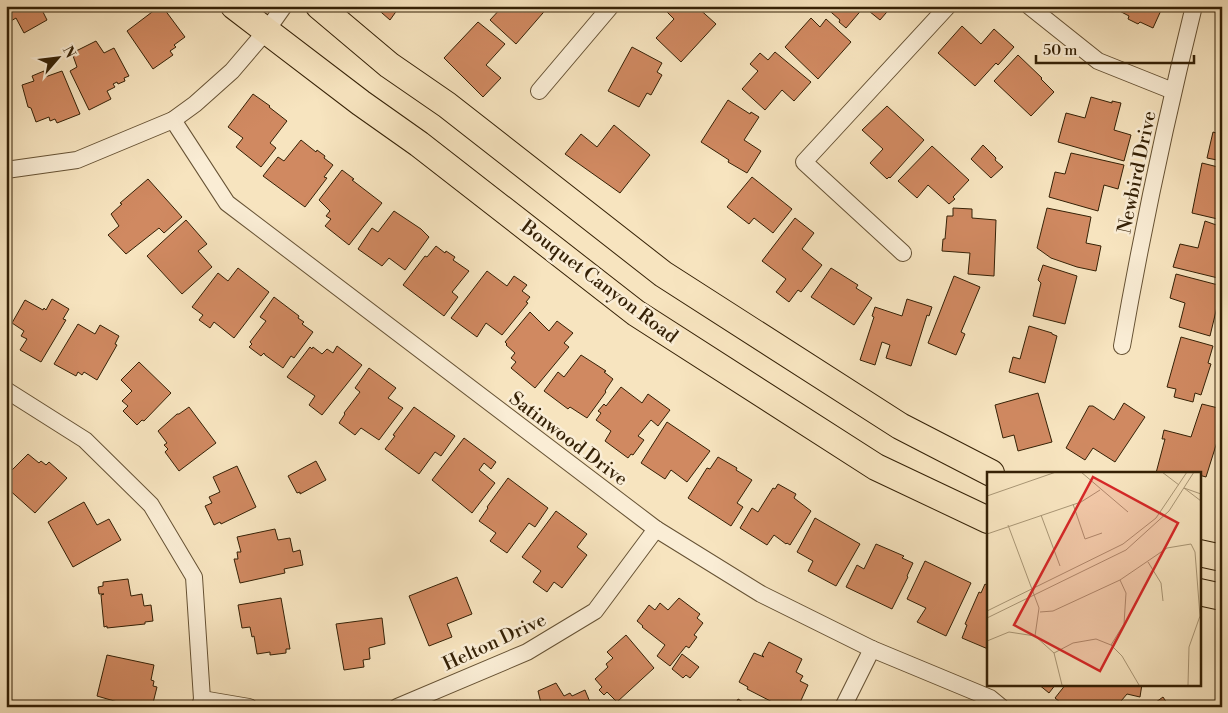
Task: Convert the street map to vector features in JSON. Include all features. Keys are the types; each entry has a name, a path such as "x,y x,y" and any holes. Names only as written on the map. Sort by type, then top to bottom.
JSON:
{"main road":[{"name":"Bouquet Canyon Road","path":"234,6 361,103 419,144 636,313 876,467 987,520"},
{"path":"319,6 389,65 447,105 663,274 900,426 989,472"},
{"path":"1200,553 1222,558"},
{"path":"1200,592 1222,597"}],"street":[{"path":"6,170 77,160 173,120 232,72 284,6"},
{"path":"539,91 611,6"},
{"path":"903,253 804,162 948,6"},
{"path":"1029,6 1098,60 1173,91"},
{"name":"Newbird Drive","path":"1122,346 1136,267 1173,91 1194,6"},
{"name":"Satinwood Drive","path":"173,120 227,203 656,529 761,594 872,649 990,698 1001,707"},
{"path":"6,390 85,440 151,505 194,576 201,703 249,707"},
{"name":"Helton Drive","path":"397,707 527,652 595,611 656,529"},
{"path":"843,707 872,649"}],"building":[{"path":"6,6 40,6 47,20 24,33 16,18 6,24"},
{"path":"162,6 185,37 174,45 176,47 170,51 173,55 153,69 127,31"},
{"path":"374,6 400,6 390,20"},
{"path":"503,6 549,6 516,44 490,20"},
{"path":"661,6 696,6 716,24 681,62 656,38 674,19"},
{"path":"824,6 892,6 880,20 864,7 846,28"},
{"path":"1110,6 1163,6 1153,28 1128,19 1129,16"},
{"path":"811,18 820,27 826,19 851,42 818,79 785,47"},
{"path":"478,22 505,44 486,65 501,78 483,97 444,58"},
{"path":"962,26 981,44 994,29 1014,47 975,86 938,53"},
{"path":"96,41 104,53 114,48 129,76 124,78 125,81 113,84 115,87 107,91 111,99 89,110 70,71 77,67 72,53"},
{"path":"632,47 662,63 657,72 662,75 651,95 647,93 639,107 608,91"},
{"path":"775,52 811,82 794,101 782,90 765,110 742,89 758,71 750,64 760,53 768,60"},
{"path":"1018,55 1054,92 1031,116 994,81"},
{"path":"44,71 45,77 62,71 80,114 57,123 55,119 50,121 49,117 36,122 31,108 28,107 22,85 34,81 32,76"},
{"path":"253,94 287,121 270,143 276,148 261,167 236,147 243,138 228,127"},
{"path":"1091,97 1112,103 1112,101 1121,103 1114,130 1131,135 1124,161 1058,142 1066,113 1085,118"},
{"path":"728,100 750,114 751,112 759,117 744,140 761,151 747,173 701,142"},
{"path":"887,106 924,140 887,179 870,163 883,149 862,130"},
{"path":"614,125 650,155 620,193 565,154 581,134 597,147"},
{"path":"1213,132 1222,135 1222,161 1207,158"},
{"path":"301,140 316,152 317,150 325,156 324,158 333,165 324,177 327,178 305,207 263,176 278,157 284,161"},
{"path":"983,145 1003,167 991,178 971,159"},
{"path":"932,146 969,180 949,204 928,185 917,198 898,181"},
{"path":"1071,153 1124,165 1118,189 1104,185 1098,211 1049,197 1055,172 1065,174"},
{"path":"1202,163 1222,168 1222,220 1192,213"},
{"path":"342,170 382,203 349,245 325,226 331,219 326,216 330,211 319,200"},
{"path":"752,177 792,209 773,233 754,218 749,224 727,207"},
{"path":"148,179 182,217 164,233 159,228 126,254 108,235 119,226 111,214 122,204 120,203"},
{"path":"953,208 972,209 972,218 996,220 994,276 968,274 970,253 942,251 947,216 953,216"},
{"path":"1047,208 1091,217 1086,243 1101,246 1096,271 1051,258 1037,248"},
{"path":"394,211 421,229 429,237 405,270 389,258 382,266 358,249 372,228 378,232"},
{"path":"795,218 814,233 802,249 822,265 801,292 798,290 789,302 776,292 786,279 762,261"},
{"path":"186,220 207,244 198,251 212,267 182,294 147,256"},
{"path":"1205,221 1222,227 1222,279 1173,267 1180,244 1198,248"},
{"path":"436,246 445,253 446,251 455,257 453,260 469,271 452,292 458,297 444,316 403,285 425,256 427,257"},
{"path":"1043,265 1077,276 1065,324 1033,316 1041,283 1038,280"},
{"path":"238,268 269,292 234,338 214,322 210,328 199,320 203,315 192,307 218,273 228,281"},
{"path":"831,268 858,285 856,288 872,298 854,325 811,297"},
{"path":"487,271 507,286 514,276 527,285 522,291 530,297 526,302 528,303 502,335 486,323 477,337 451,318"},
{"path":"1176,274 1222,286 1210,336 1179,327 1185,303 1170,298"},
{"path":"954,276 980,287 961,332 965,334 956,355 928,343"},
{"path":"274,297 299,316 298,318 304,322 302,324 313,332 294,358 291,356 283,368 264,353 261,356 249,347 252,344 250,342 266,321 260,317"},
{"path":"52,299 69,309 63,319 66,320 41,362 20,350 27,339 21,336 24,331 12,323 25,300 46,310"},
{"path":"907,299 932,307 929,316 927,315 911,366 886,358 890,345 882,342 875,365 860,360 874,317 872,316 875,307 902,316"},
{"path":"530,312 549,331 557,321 573,333 564,343 569,347 535,388 511,368 516,362 511,358 515,353 505,342"},
{"path":"78,324 95,334 100,325 119,336 115,344 117,345 97,380 84,372 82,375 78,372 76,376 54,364"},
{"path":"1029,326 1057,336 1045,383 1009,372 1013,357 1020,359"},
{"path":"1181,337 1213,346 1208,363 1211,364 1201,395 1195,393 1193,402 1174,397 1176,389 1167,387"},
{"path":"337,346 362,365 322,415 309,405 315,396 287,377 310,347 312,349 313,347 322,354 327,349 333,353"},
{"path":"581,355 606,371 604,372 613,379 587,418 570,407 568,409 544,391 558,372 564,377"},
{"path":"139,362 171,393 144,421 142,420 137,425 123,411 128,406 122,401 132,391 121,380"},
{"path":"369,368 396,388 388,398 403,408 379,440 361,428 355,435 339,423 360,392 355,388"},
{"path":"621,387 642,403 648,394 670,410 658,426 651,420 638,436 644,440 633,455 631,454 628,458 605,441 611,431 596,420 601,413 598,411 604,404 606,406"},
{"path":"1038,393 1052,442 1018,451 1014,435 1003,438 995,405"},
{"path":"1124,403 1145,417 1115,462 1093,448 1085,460 1066,448 1089,406 1093,406 1114,420"},
{"path":"1202,404 1222,409 1222,426 1206,477 1200,475 1200,472 1156,472 1165,439 1162,439 1164,430 1191,437"},
{"path":"189,407 216,443 179,471 165,452 168,449 164,445 167,443 158,431 177,414"},
{"path":"414,407 455,436 441,456 435,452 419,474 385,449"},
{"path":"667,422 710,451 687,482 671,470 665,479 641,463"},
{"path":"464,438 496,462 491,469 484,463 479,470 495,483 472,513 432,480"},
{"path":"28,454 39,463 41,461 46,465 49,462 67,478 35,513 6,487 6,479 11,471"},
{"path":"718,457 737,468 736,470 752,480 737,503 743,507 731,526 688,498 707,468 710,469"},
{"path":"316,461 326,480 300,494 300,492 297,493 288,476"},
{"path":"237,466 256,507 221,524 220,522 214,525 205,506 212,503 209,497 220,492 213,477"},
{"path":"508,478 548,508 535,527 529,523 507,553 490,541 496,533 479,521"},
{"path":"778,484 796,494 794,498 811,511 790,545 774,535 767,545 740,528 752,508 758,512 773,488 775,489"},
{"path":"84,502 97,525 109,519 121,540 73,567 48,522"},
{"path":"556,511 587,534 577,547 587,555 562,588 554,582 547,592 533,582 541,571 522,557"},
{"path":"815,518 860,544 836,586 808,571 813,561 797,552"},
{"path":"275,529 278,540 290,538 293,552 300,550 303,565 284,569 285,573 240,583 234,559 238,559 237,552 241,552 237,537"},
{"path":"876,544 904,556 902,558 913,563 892,609 846,587 857,565 864,569"},
{"path":"925,561 971,583 946,636 917,622 926,608 907,599"},
{"path":"457,577 472,614 447,624 452,637 429,646 409,596"},
{"path":"128,579 131,596 142,594 144,606 151,605 153,621 145,622 145,624 104,627 101,595 104,594 99,594 98,587 103,586 103,582"},
{"path":"985,584 987,585 987,649 962,638 967,625 965,624 979,592 981,593"},
{"path":"281,598 290,649 286,649 286,653 270,655 270,652 257,654 254,636 252,637 250,627 242,628 238,605"},
{"path":"679,598 700,614 697,618 703,623 694,635 697,637 689,648 686,646 670,666 657,656 665,645 637,621 649,605 655,610 660,603 668,610"},
{"path":"382,618 385,644 369,648 370,659 363,660 364,667 344,670 336,624"},
{"path":"626,635 654,668 617,702 607,692 604,695 599,690 602,687 595,679 608,667 606,664 613,658 607,652"},
{"path":"769,642 802,659 796,672 803,676 800,681 808,685 798,707 782,707 747,689 748,687 739,682 754,653 764,657 762,655"},
{"path":"682,654 699,667 690,678 686,675 683,678 672,669"},
{"path":"107,655 154,665 151,680 154,681 153,686 157,687 152,707 135,707 97,696"},
{"path":"556,683 564,696 570,693 572,696 585,690 592,707 542,707 538,691"},
{"path":"1040,686 1054,686 1049,693"},
{"path":"1064,686 1142,686 1140,697 1127,694 1116,707 1093,707 1090,705 1089,707 1066,707 1055,698"},
{"path":"1163,697 1173,707 1144,707 1150,702 1152,705"},
{"path":"738,699 752,707 734,707"},
{"path":"517,701 519,707 503,707"},
{"path":"892,701 904,707 889,707"}]}
